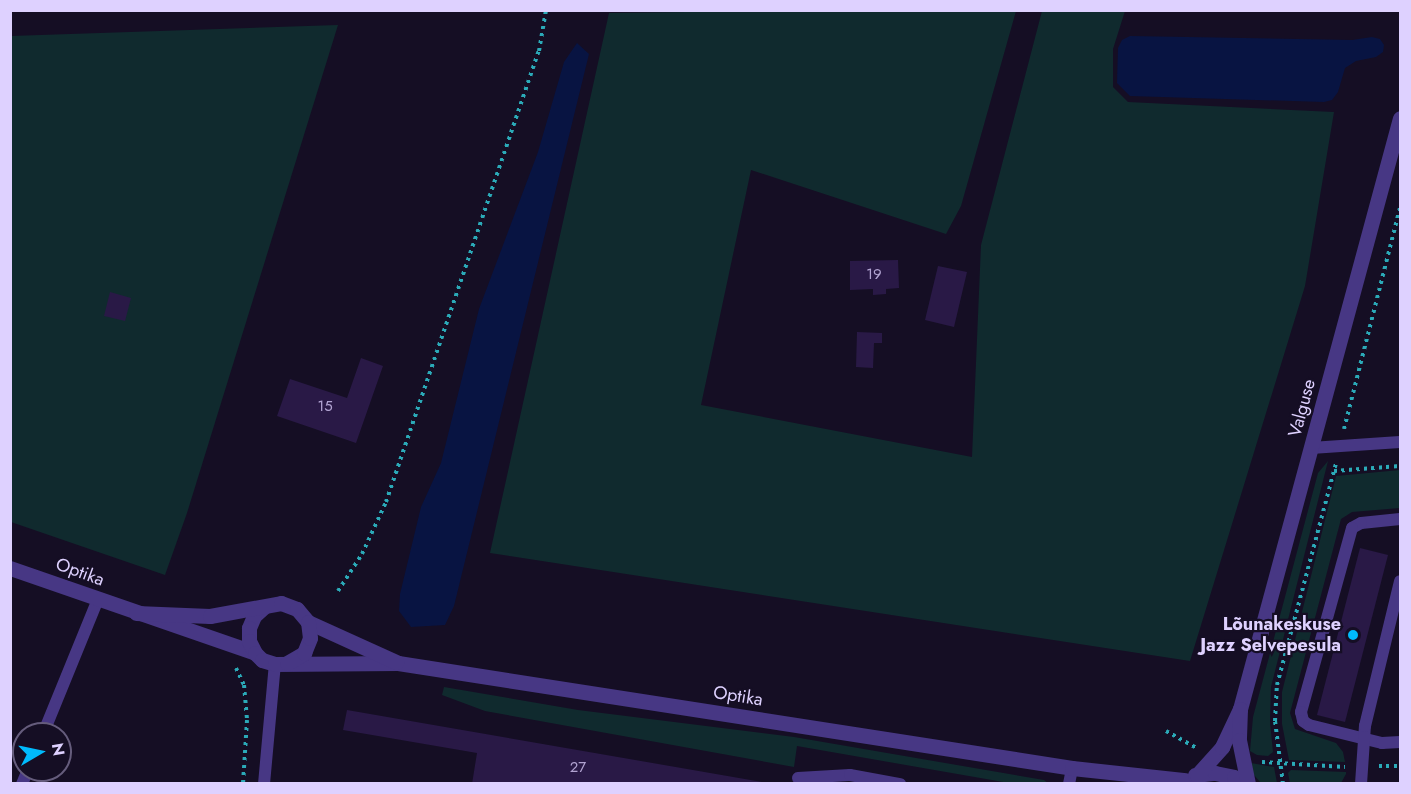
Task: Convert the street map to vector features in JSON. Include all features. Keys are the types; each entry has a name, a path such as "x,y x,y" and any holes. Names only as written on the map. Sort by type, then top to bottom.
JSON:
{"street":[{"name":"Valguse","path":"1187,779 1217,754 1240,708 1401,118"},
{"name":"Optika","path":"10,568 255,653"},
{"path":"280,603 297,609 308,622 398,663 275,664 262,660 255,653 249,641 249,628 254,616 264,607 280,603"},
{"name":"Optika","path":"136,613 210,616 264,607"},
{"path":"275,664 291,662 304,653 310,638 308,622"},
{"name":"Optika","path":"398,663 1111,783"},
{"name":"Valguse","path":"1240,708 1241,758 1245,783"},
{"name":"Optika","path":"1070,776 1187,779 1215,773 1234,777 1245,783"}],"lane":[{"path":"1311,448 1401,442"},
{"path":"1401,519 1361,523 1353,528 1302,709 1303,721 1309,725 1363,740 1382,743 1401,742"},
{"path":"1361,783 1363,740 1401,581"},
{"path":"47,722 98,600"},
{"path":"264,783 275,664"},
{"path":"798,778 850,775 900,783"}],"path":[{"path":"338,591 362,554 386,502 539,51 546,10"},
{"path":"1283,783 1275,721 1276,685 1334,471 1401,207"},
{"path":"1334,471 1401,466"},
{"path":"231,661 244,685 247,720 243,783"},
{"path":"1166,730 1205,752 1217,754"},
{"path":"1241,758 1281,765 1360,767 1401,765"}],"green space":[{"path":"832,10 1016,11 961,206 946,234 751,170 701,405 972,457 981,245 1042,11 1125,11 1113,49 1113,87 1128,102 1334,112 1305,286 1190,661 490,553 609,13"},
{"path":"338,25 187,513 165,575 11,522 11,36"},
{"path":"1328,461 1271,687 1270,722 1273,752 1268,756 1257,755 1250,751 1253,717 1318,473"},
{"path":"1400,470 1400,508 1352,512 1341,519 1290,713 1295,729 1336,743 1343,752 1345,762 1289,760 1282,724 1282,692 1336,476"},
{"path":"444,687 578,710 794,737 1044,780 1048,783 1009,783 797,746 794,767 485,711 442,695"},
{"path":"1251,763 1274,767 1277,783 1261,783 1253,774"},
{"path":"1291,770 1346,772 1346,774 1341,783 1290,783 1288,773"}],"shaded area":[{"path":"1130,36 1352,40 1372,37 1380,39 1384,45 1383,52 1376,57 1356,61 1345,68 1338,92 1332,100 1324,102 1130,96 1117,83 1118,48 1122,40"},
{"path":"577,43 589,54 454,606 445,625 411,627 399,611 400,594 421,507 441,463 479,309 538,152 564,62"}],"building":[{"path":"898,260 899,288 886,289 886,294 873,295 873,289 850,290 850,261"},
{"path":"938,266 967,272 954,327 925,320"},
{"path":"110,292 131,298 125,321 104,316"},
{"path":"857,332 882,333 882,343 874,343 873,368 856,367"},
{"path":"361,358 383,366 356,443 277,416 290,379 347,398"},
{"name":"Lõunakeskuse Jazz Selvepesula","path":"1360,548 1388,555 1345,722 1317,715"},
{"path":"347,710 762,782 762,784 472,784 477,753 343,730"}],"place":[{"name":"Lõunakeskuse Jazz Selvepesula","path":"1353,635"}]}
